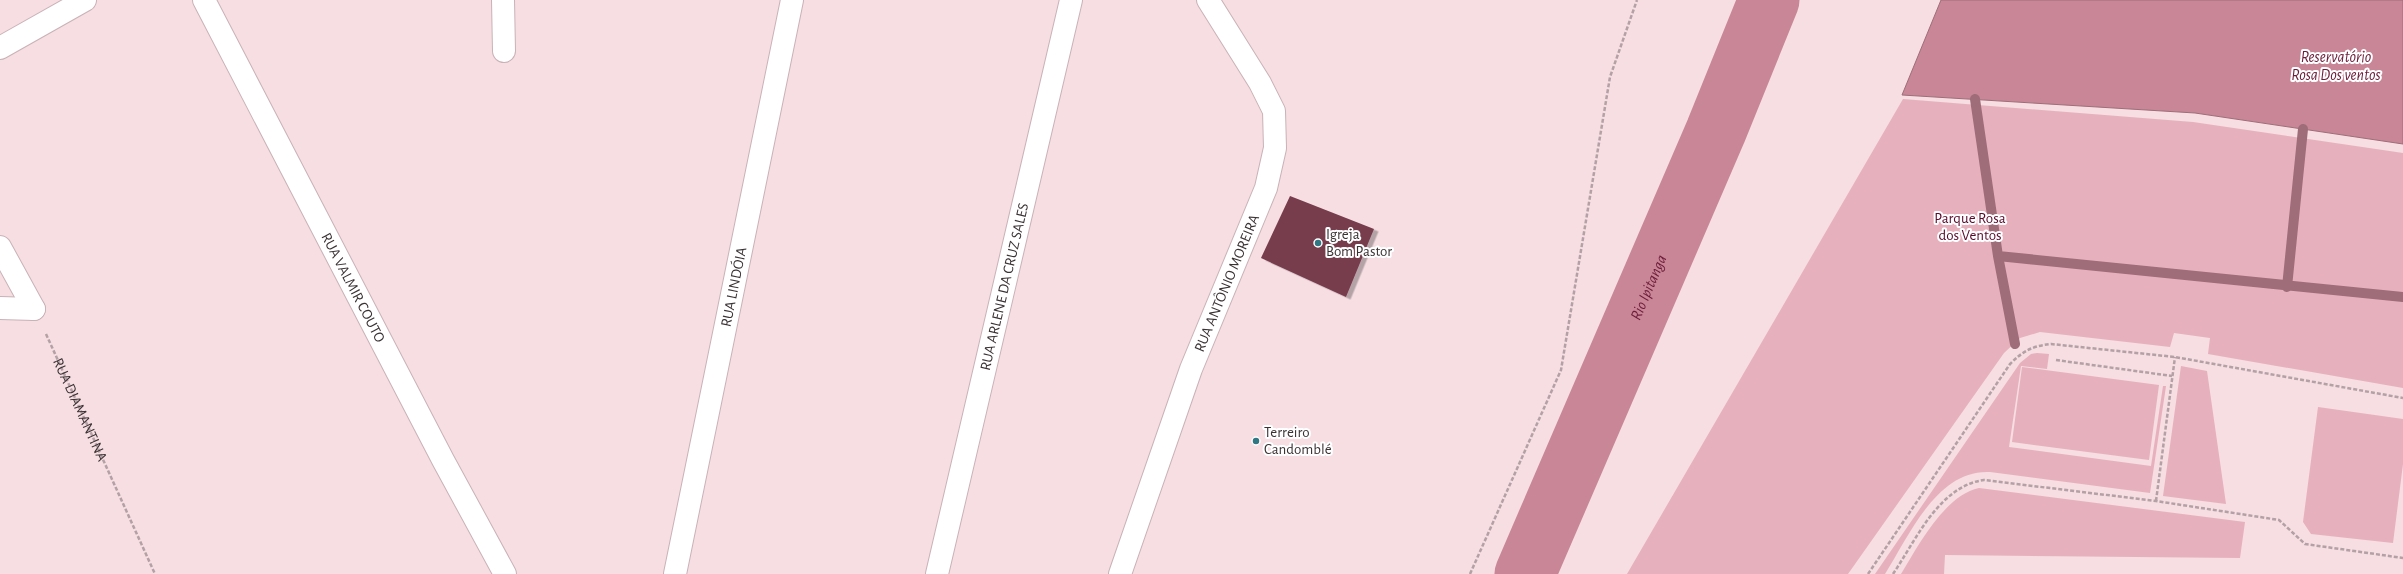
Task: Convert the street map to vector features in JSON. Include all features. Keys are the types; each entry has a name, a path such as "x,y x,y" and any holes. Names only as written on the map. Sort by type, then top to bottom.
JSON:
{"street":[{"path":"0,48 85,0"},
{"name":"RUA VALMIR COUTO","path":"204,0 443,460 505,574"},
{"path":"503,0 504,51"},
{"name":"RUA LINDÓIA","path":"675,574 792,0"},
{"name":"RUA ARLENE DA CRUZ SALES","path":"936,574 1071,0"},
{"name":"RUA ANTÔNIO MOREIRA","path":"1120,574 1191,369 1266,188 1275,148 1274,111 1260,83 1208,0"},
{"path":"0,247 34,310"},
{"path":"0,308 34,310"}],"path":[{"path":"1470,574 1561,370 1610,77 1637,0"},
{"name":"RUA DIAMANTINA","path":"34,310 155,574"},
{"path":"1868,574 2010,364 2022,352 2035,345 2051,344 2175,357 2403,398"},
{"path":"2156,501 2175,357"},
{"path":"2056,360 2172,376"},
{"path":"1893,574 1943,502 1962,486 1973,481 1984,480 2156,501 2279,520 2305,544 2403,558"}],"green space":[{"name":"Parque Rosa dos Ventos","path":"1903,99 2193,122 2403,153 2403,388 2208,354 2210,338 2174,333 2170,347 2040,332 2020,338 2004,353 1848,574 1627,574"},
{"path":"2031,354 2049,354 2047,369 2021,366 2009,447 2151,466 2163,386 2166,386 2150,493 1990,472 1971,474 1955,481 1940,493 1915,524 1885,574 1875,574 2020,363"},
{"path":"2181,366 2207,371 2226,504 2163,496"},
{"path":"2022,367 2159,385 2149,460 2012,442"},
{"path":"2318,407 2403,419 2403,464 2393,543 2311,534 2303,522"},
{"path":"1979,488 2245,522 2240,558 1945,555 1944,574 1901,574 1924,536 1944,511 1955,500"}],"water":[{"name":"Reservatório Rosa Dos ventos","path":"1941,0 2403,0 2403,144 2195,113 1902,95"}],"building":[{"name":"Igreja Bom Pastor","path":"1290,196 1374,229 1346,297 1261,258"}],"waterway":[{"name":"Rio Ipitanga","path":"1525,574 1716,131 1769,0"},
{"path":"1975,99 1998,256 2015,344"},
{"path":"2287,287 2303,129"},
{"path":"1998,256 2403,297"}],"place":[{"name":"Igreja Bom Pastor","path":"1318,243"},
{"name":"Terreiro Candomblé","path":"1256,441"}]}
